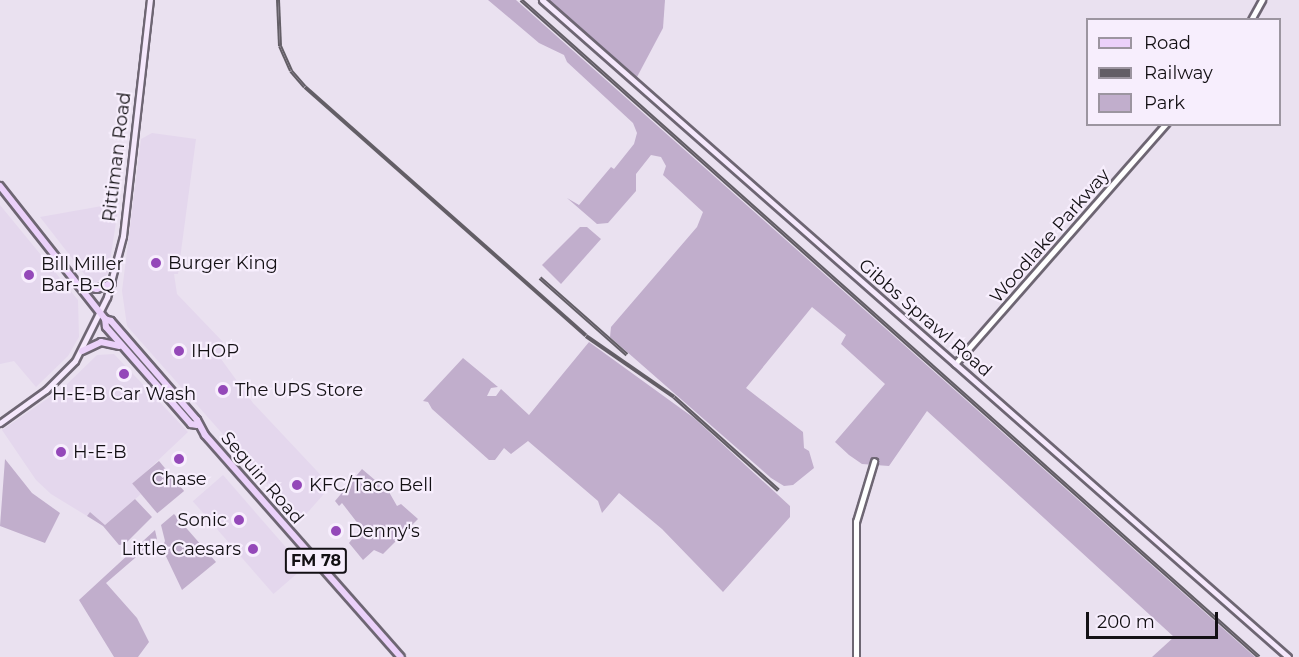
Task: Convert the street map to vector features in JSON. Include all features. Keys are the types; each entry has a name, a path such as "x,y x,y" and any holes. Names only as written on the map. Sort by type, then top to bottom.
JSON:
{"main road":[{"name":"Rittiman Road","path":"0,423 46,390 82,351 103,317 123,236 150,0"},
{"name":"Gibbs Sprawl Road","path":"542,0 1286,655"},
{"name":"Seguin Road","path":"0,186 103,317 123,347 191,424 197,425"},
{"path":"77,285 97,289 112,283"},
{"name":"Seguin Road","path":"103,317 111,321 197,425 401,657"},
{"path":"82,351 101,342 123,347"}],"street":[{"path":"1252,18 1262,0"},
{"name":"Woodlake Parkway","path":"955,364 1164,126"},
{"path":"856,657 856,522 874,462"}],"shaded area":[{"path":"152,133 196,139 178,274 174,274 177,294 223,342 221,359 253,403 331,486 300,521 127,326 122,291 141,139"},
{"path":"119,203 108,274 96,283 89,280 40,217"},
{"path":"0,205 78,300 79,337 68,356 36,387 14,361 0,364"},
{"path":"114,354 188,432 133,484 141,494 105,525 90,512 87,516 51,494 36,480 2,430 63,388 97,355"},
{"path":"223,475 304,568 274,594 193,501"}],"green space":[{"path":"488,0 516,0 1255,657 1152,657 1174,637 927,411 889,466 862,464 849,455 835,442 885,384 841,344 846,335 812,307 746,388 803,432 804,448 809,451 814,468 793,485 784,486 771,478 610,337 611,327 697,227 703,212 663,175 666,166 661,157 651,155 636,174 636,191 608,223 597,224 567,198 579,205 611,167 614,169 634,144 637,133 633,123 567,62 564,55 539,43"},
{"path":"549,0 665,0 663,28 637,77"},
{"path":"580,227 587,227 601,239 561,284 542,265"},
{"path":"589,342 694,418 790,506 790,517 723,592 662,529 619,493 602,513 598,501 528,441 511,454 504,448 495,460 489,460 432,409 428,402 423,401 463,358 498,387 491,388 487,396 496,396 501,389 529,415"},
{"path":"5,459 32,493 60,513 45,543 0,526"},
{"path":"159,461 184,491 157,513 132,483"},
{"path":"362,469 389,492 397,506 401,504 418,519 383,554 374,550 363,560 349,543 358,532 359,525 342,503 339,506 335,501"},
{"path":"135,499 152,517 125,544 119,545 103,526 87,516 90,512 105,525"},
{"path":"174,514 216,562 182,590 162,548 165,541 161,525"},
{"path":"155,530 157,539 106,583 137,618 149,642 138,657 114,657 79,600"}],"railway":[{"path":"278,0 280,46 291,71 305,87 586,336 674,397 778,490"},
{"path":"521,0 1259,657"},
{"path":"540,278 627,355"}],"place":[{"name":"Burger King","path":"156,263"},
{"name":"Bill Miller Bar-B-Q","path":"29,275"},
{"name":"IHOP","path":"179,351"},
{"name":"H-E-B Car Wash","path":"124,374"},
{"name":"The UPS Store","path":"223,390"},
{"name":"H-E-B","path":"61,452"},
{"name":"Chase","path":"179,459"},
{"name":"KFC/Taco Bell","path":"297,485"},
{"name":"Sonic","path":"239,520"},
{"name":"Denny's","path":"336,531"},
{"name":"Little Caesars","path":"253,549"}]}
